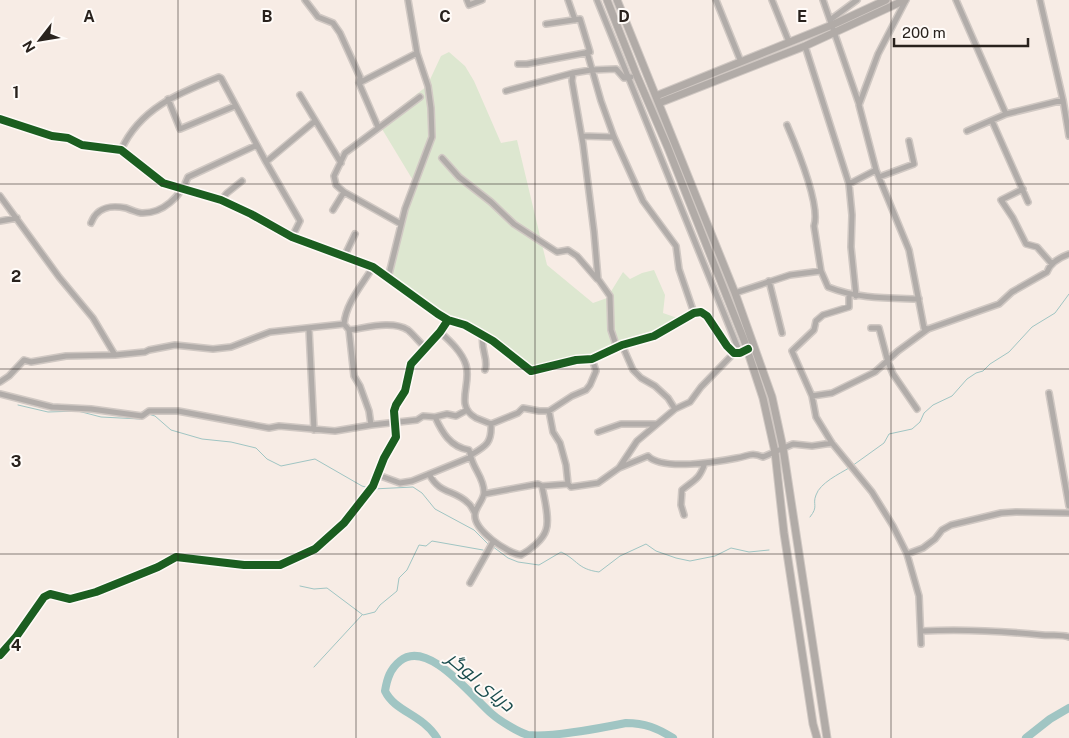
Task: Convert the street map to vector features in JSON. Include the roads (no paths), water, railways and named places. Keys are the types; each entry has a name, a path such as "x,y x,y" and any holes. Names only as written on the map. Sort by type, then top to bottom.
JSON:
{"main road":[{"path":"607,0 636,76 668,148 748,349 763,398 775,452 786,543 816,738"},
{"path":"617,0 735,293 772,397 783,448 827,738"},
{"path":"656,96 886,0"},
{"path":"659,104 805,46 906,0"},
{"path":"0,119 52,136 68,138 82,145 121,150 163,184 221,200 292,237 373,268 448,320 465,325 492,341 531,371 576,360 592,360 619,346 654,336 694,313 700,312 707,316 727,346 737,353 748,349"}],"street":[{"path":"305,0 318,17 333,23 340,33 360,77 359,82 378,127"},
{"path":"388,278 400,224 413,184 432,137 428,86 417,53 408,0"},
{"path":"467,0 469,5 482,0"},
{"path":"568,0 575,20"},
{"path":"597,0 737,353 700,387 690,402 675,409 637,441 619,468"},
{"path":"716,0 740,62"},
{"path":"772,0 789,42"},
{"path":"823,0 859,105 876,170 909,250 924,328 928,330"},
{"path":"831,23 857,0"},
{"path":"859,105 878,54 906,0"},
{"path":"956,0 1006,114"},
{"path":"1040,0 1063,100 1069,136"},
{"path":"518,64 590,52 580,19 546,24"},
{"path":"805,46 849,184 852,215 850,247 856,296"},
{"path":"587,52 591,70 614,137 643,201 676,246 679,269 694,313"},
{"path":"359,82 417,53"},
{"path":"506,91 591,70 616,70 624,78 636,76"},
{"path":"573,73 572,81 582,136 598,279"},
{"path":"121,150 140,120 151,110 168,100 219,77 221,78 300,221 292,237"},
{"path":"300,94 315,122 341,162"},
{"path":"400,224 344,192 336,185 334,176 345,153 420,97"},
{"path":"168,100 180,129 235,106"},
{"path":"967,130 1006,114 1063,100"},
{"path":"992,121 1028,202"},
{"path":"266,162 315,122"},
{"path":"787,125 802,161 814,206 814,226 821,271 828,287 856,296 881,299 919,299"},
{"path":"582,136 614,137"},
{"path":"880,177 914,164 909,141"},
{"path":"91,223 94,214 101,209 117,207 146,212 166,206 184,189 188,177 257,145"},
{"path":"442,158 459,176 514,224 557,252 568,250 577,256 598,279 610,296 611,330 615,342 633,370 641,378 656,386 668,398 675,409"},
{"path":"849,184 876,170"},
{"path":"221,200 242,182"},
{"path":"1023,189 1001,200 1026,244 1038,247 1052,264"},
{"path":"333,210 344,192"},
{"path":"0,196 59,277 93,318 115,355"},
{"path":"0,221 17,218"},
{"path":"344,257 355,234"},
{"path":"812,396 832,393 875,372 898,351 928,330 999,304 1012,292 1047,272 1052,264 1069,254"},
{"path":"371,425 369,411 360,386 354,376 349,330 344,324 345,314 373,268"},
{"path":"735,293 790,275 821,271"},
{"path":"769,281 782,333"},
{"path":"849,295 849,307 824,315 816,321 814,330 792,351 812,396 816,416 832,443 872,492 907,554 919,596 922,631 921,644"},
{"path":"0,655 16,637 44,597 50,594 70,599 96,592 158,567 176,557 244,565 280,564 315,549 328,538 372,489 396,437 394,411 405,391 411,364 440,332 448,320"},
{"path":"0,382 9,376 24,360 31,362 66,356 115,355 145,352 175,345 212,348 231,347 270,332 344,324"},
{"path":"349,330 396,326 407,330 425,347"},
{"path":"871,328 879,328 888,362 896,380 917,409"},
{"path":"309,329 314,430"},
{"path":"440,332 463,357 467,367 467,387 463,398 467,410 475,417 491,424 518,413 523,408 539,411 549,410 586,390 596,371 592,360"},
{"path":"483,336 481,344 487,364 484,370"},
{"path":"0,394 52,407 90,409 142,416 149,411 178,411 268,428 279,426 335,431 417,420 423,416 435,417 448,414 456,416 467,410"},
{"path":"1049,394 1069,506"},
{"path":"549,410 554,432 560,443 566,465 568,484"},
{"path":"435,417 445,437 460,448 469,450 482,479 484,494 475,513"},
{"path":"378,475 400,483 412,481 471,456 485,447 492,435 491,424"},
{"path":"598,432 621,424 657,424"},
{"path":"484,494 538,484 542,486 568,484 571,486 598,483 619,468 648,456 651,460 664,464 705,463 738,458 753,453 763,457 793,444 812,446 832,443"},
{"path":"684,515 681,506 682,490 696,481 701,475 705,463"},
{"path":"429,474 434,483 440,488 467,502 492,544 521,555 536,544 546,530 546,513 542,486"},
{"path":"907,554 923,548 942,530 951,525 1008,512 1069,513"},
{"path":"470,583 492,544"},
{"path":"922,631 992,630 1046,636 1064,635 1069,637"}],"waterway":[{"path":"852,466 884,443 889,434 912,429 920,422 924,413 933,405 952,396 967,379 983,371 990,364 1009,352 1032,327 1055,313 1069,294"},
{"path":"18,405 48,412 78,411 101,417 140,419"},
{"path":"148,414 155,416 171,430 202,439 231,442 256,448 267,459 281,466 315,459 362,486 369,488"},
{"path":"810,517 815,508 815,498 821,487 830,479 849,468"},
{"path":"373,489 413,487 422,493 435,509 474,530 488,544"},
{"path":"300,586 314,589 327,588 363,615 375,612 380,605 397,591 399,578 407,570 419,545 426,546 432,541 483,550"},
{"path":"492,546 508,558 518,562 539,565 561,552 586,569 599,572 620,556 646,544 656,551 690,561 715,556 731,548 749,552 769,550"},
{"path":"314,667 362,615"},
{"name":"دریای لوگر","path":"437,738 424,723 395,704 385,691 391,671 400,661 411,656 424,657 436,663 462,684 495,717 528,735 563,734 626,723 651,727 673,738"},
{"name":"دریای لوگر","path":"1026,738 1050,719 1069,708"}]}
